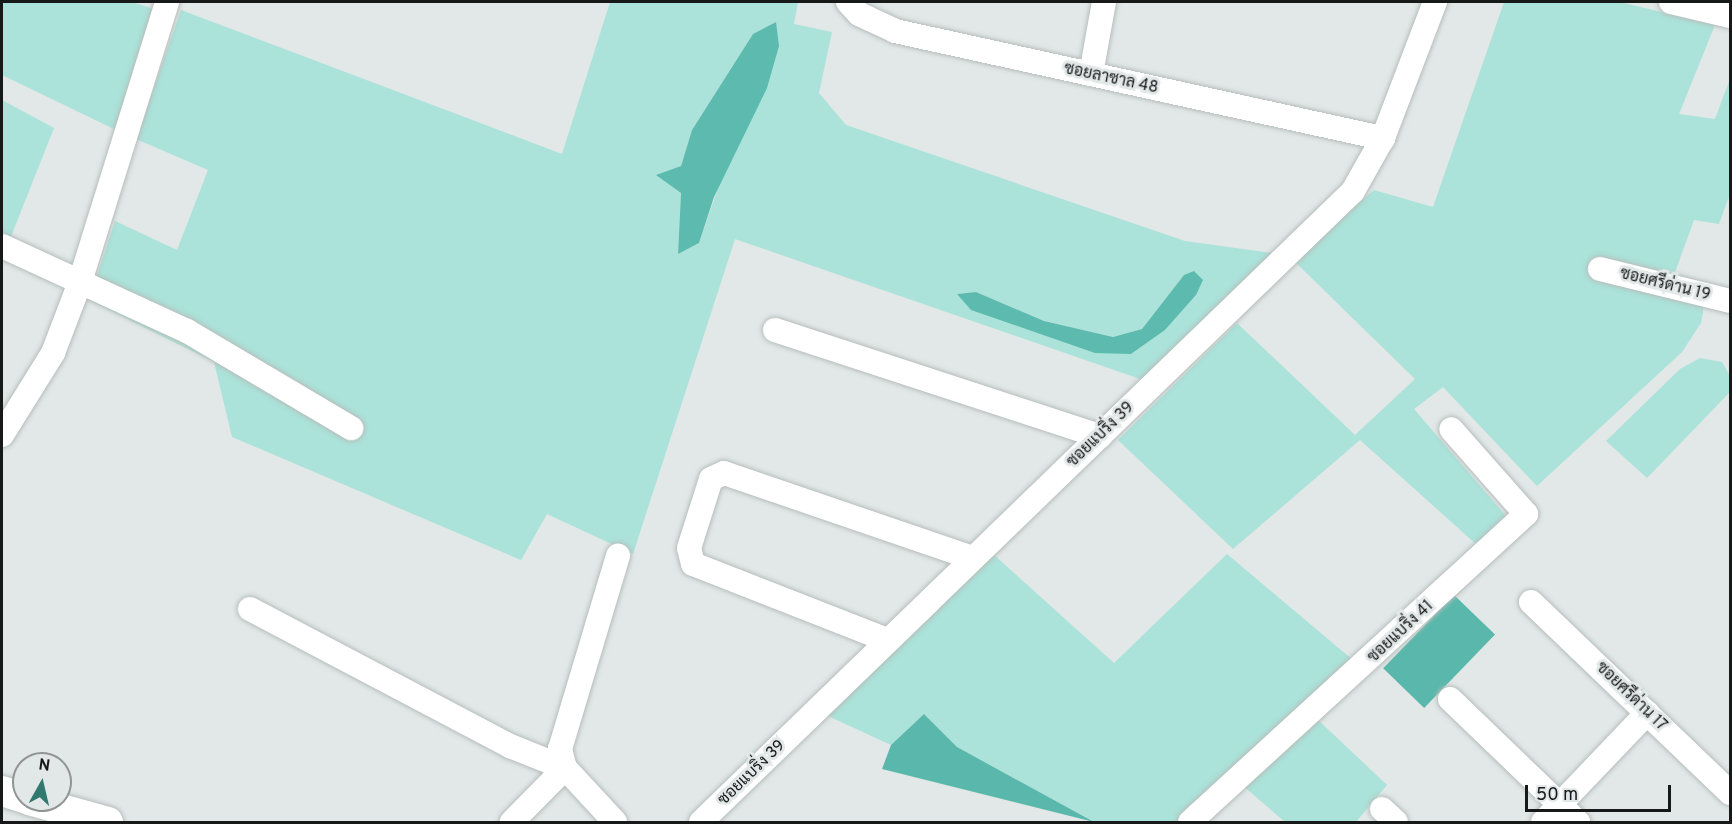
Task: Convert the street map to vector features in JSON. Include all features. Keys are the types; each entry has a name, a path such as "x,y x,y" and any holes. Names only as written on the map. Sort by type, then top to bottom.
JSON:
{"main road":[{"path":"72,812 108,822"}],"street":[{"path":"2,435 53,353 79,285 167,2"},
{"name":"ซอยลาซาล 48","path":"848,2 895,31 1383,138"},
{"path":"1091,74 1104,2"},
{"name":"ซอยแบริ่ง 39","path":"701,822 970,557 1100,436 1353,191 1383,138 1435,2"},
{"path":"1671,2 1731,16"},
{"path":"2,246 79,285 187,331 351,428"},
{"name":"ซอยศรีด่าน 19","path":"1600,268 1731,301"},
{"path":"775,330 1100,436"},
{"name":"ซอยแบริ่ง 41","path":"1190,822 1526,514 1451,429"},
{"path":"887,640 693,564 689,548 711,479 724,473 970,557"},
{"path":"565,768 560,748 564,728 618,555"},
{"name":"ซอยศรีด่าน 17","path":"1531,602 1731,793"},
{"path":"250,609 510,746 565,768 615,822"},
{"path":"1450,699 1578,822"},
{"path":"1543,822 1647,713"},
{"path":"512,822 565,768"}],"shaded area":[{"path":"2,2 132,2 157,10 116,130 2,75"},
{"path":"610,2 798,2 794,24 832,32 819,93 846,125 1185,241 1272,253 1143,380 735,239 633,554 547,514 521,560 232,437 214,362 89,300 115,221 177,250 208,170 136,139 181,10 562,154","holes":["776,22 699,243 678,254 681,193 657,175 681,166 692,130 753,34","1184,275 1196,295 1165,330 1131,354 957,294 976,292 1044,321 1113,337 1142,329"]},
{"path":"1504,2 1620,2 1715,25 1679,114 1715,119 1730,79 1730,194 1719,224 1694,220 1674,275 1704,306 1701,323 1682,352 1537,486 1443,387 1414,409 1506,516 1477,545 1360,440 1233,549 1118,440 1237,323 1355,435 1415,379 1293,260 1374,190 1433,207"},
{"path":"776,22 779,46 767,88 714,197 699,243 678,254 681,193 656,175 681,166 692,130 753,34"},
{"path":"2,100 54,128 8,244 2,241"},
{"path":"1194,271 1203,280 1196,295 1165,330 1131,354 1095,353 971,310 957,294 976,292 1044,321 1113,337 1142,329 1184,275"},
{"path":"1700,358 1722,362 1730,376 1730,392 1647,478 1606,441 1680,369"},
{"path":"993,554 1114,663 1227,554 1354,661 1177,822 1094,822 957,747 924,714 891,745 828,716 875,663"},
{"path":"1454,595 1495,635 1424,708 1383,668"},
{"path":"924,714 957,747 1094,822 882,769 891,745"},
{"path":"1316,718 1387,785 1356,822 1285,822 1241,784"}]}
